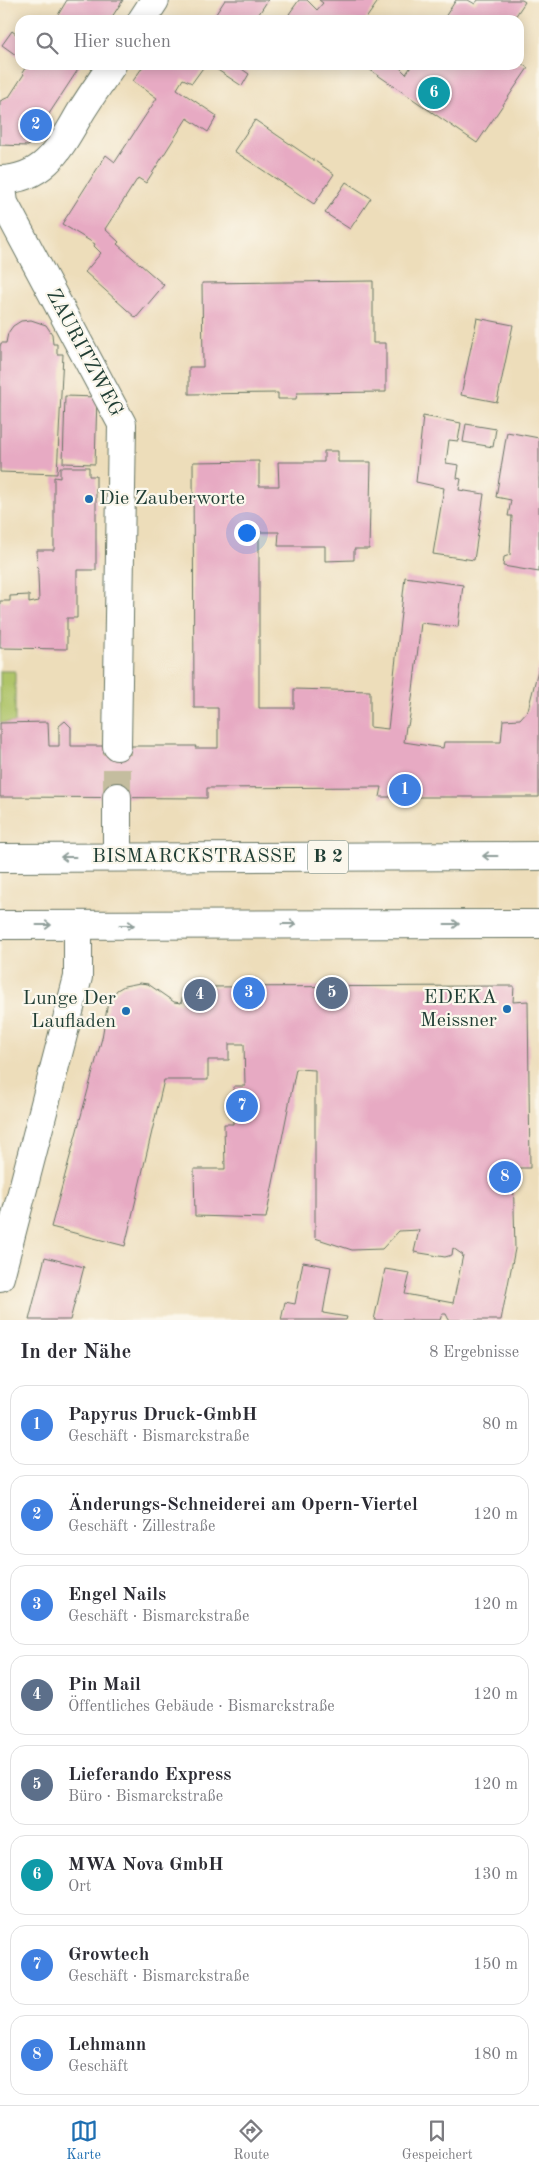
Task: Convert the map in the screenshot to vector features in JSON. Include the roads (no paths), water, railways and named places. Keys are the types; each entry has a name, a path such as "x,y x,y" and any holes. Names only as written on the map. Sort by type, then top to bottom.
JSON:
{"main road":[{"path":"145,15 155,0"},
{"path":"1,180 35,172 51,158 109,70"},
{"name":"ZAURITZWEG","path":"1,180 4,204 122,424 118,746"},
{"path":"117,857 118,797"},
{"name":"BISMARCKSTRASSE","path":"0,858 539,856"},
{"path":"0,925 539,924"},
{"path":"0,1277 78,977 78,925"}],"tunnel":[{"path":"117,746 117,797"}],"place":[{"name":"MWA Nova GmbH","path":"434,93"},
{"name":"Änderungs-Schneiderei am Opern-Viertel","path":"36,125"},
{"name":"Die Zauberworte","path":"89,499"},
{"name":"Papyrus Druck-GmbH","path":"405,790"},
{"name":"Engel Nails","path":"249,993"},
{"name":"Lieferando Express","path":"332,993"},
{"name":"Pin Mail","path":"200,995"},
{"name":"EDEKA Meissner","path":"507,1009"},
{"name":"Lunge Der Laufladen","path":"126,1011"},
{"name":"Growtech","path":"242,1106"},
{"name":"Lehmann","path":"505,1177"}]}
